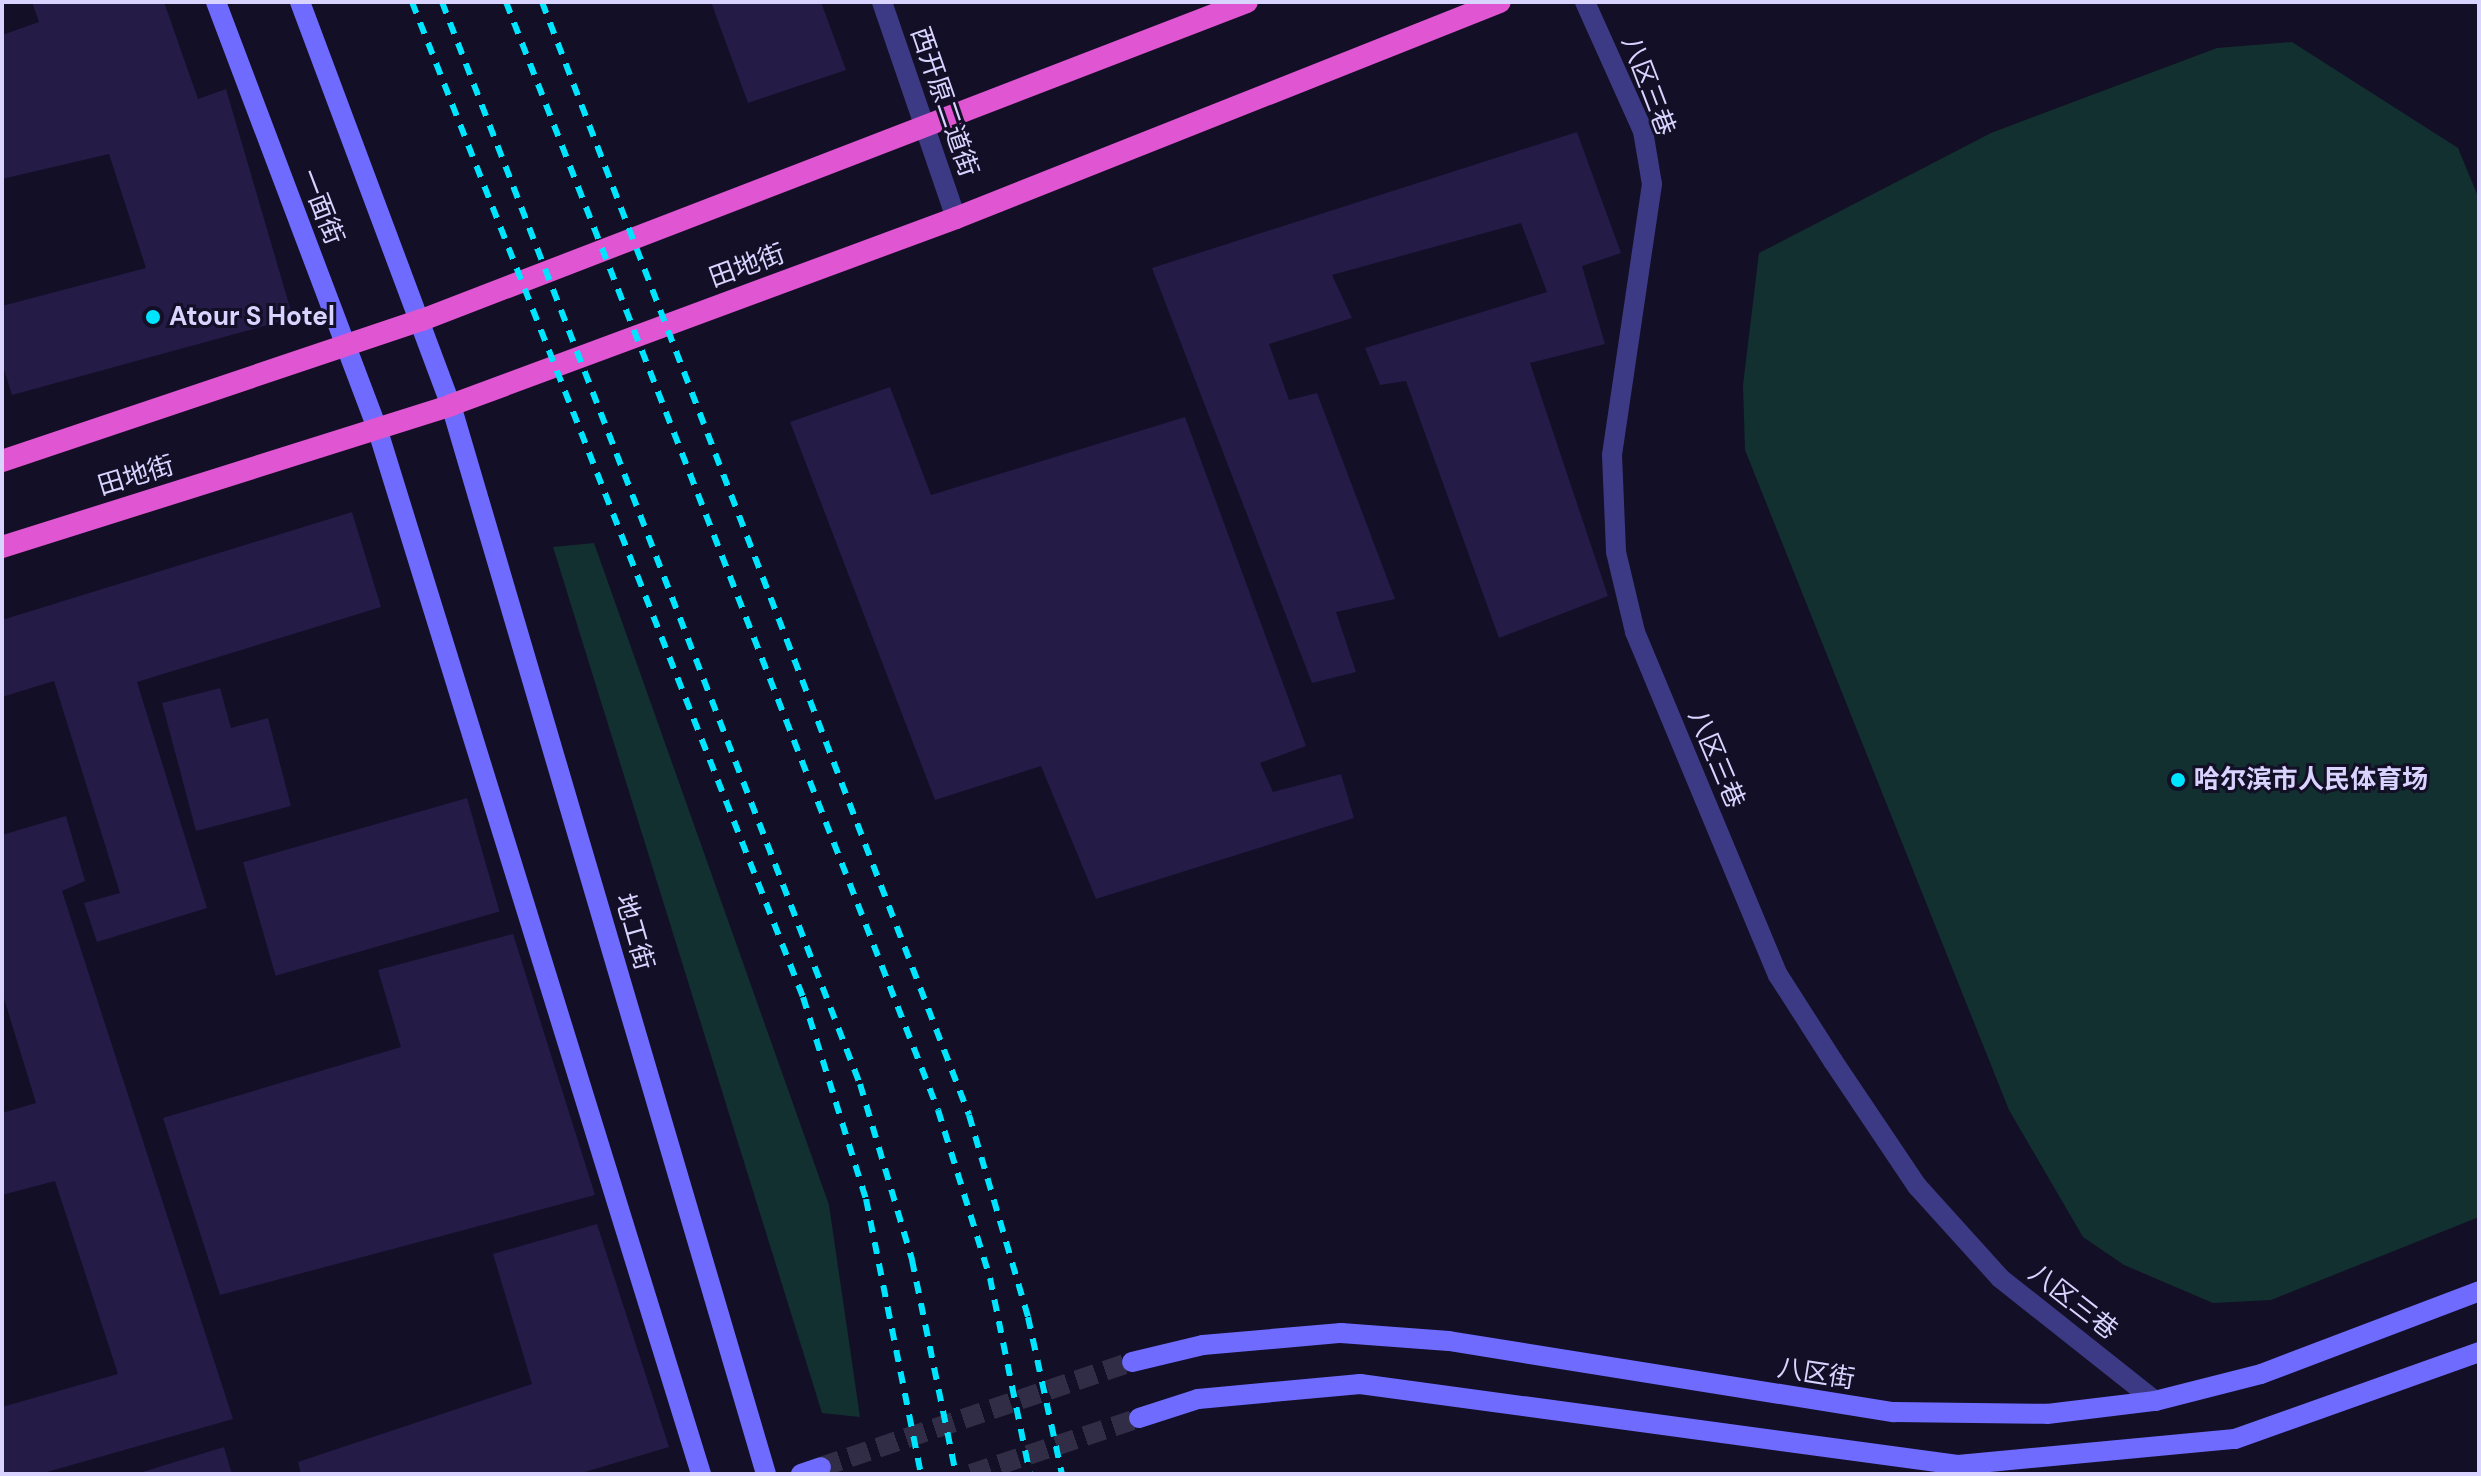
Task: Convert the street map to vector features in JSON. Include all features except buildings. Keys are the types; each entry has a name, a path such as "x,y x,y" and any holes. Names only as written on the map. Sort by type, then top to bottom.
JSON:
{"highway":[{"path":"2,461 422,320 1247,2"},
{"name":"田地街","path":"2,547 378,431 451,405 956,218 1500,2"}],"main road":[{"name":"一面街","path":"216,2 378,431"},
{"name":"一面街","path":"300,2 422,320 451,405"},
{"name":"地工街","path":"451,405 766,1474"},
{"path":"378,431 701,1474"},
{"name":"八区街","path":"1132,1362 1203,1345 1341,1333 1449,1341 1894,1412 2047,1414 2155,1401 2261,1374 2479,1291"},
{"path":"1139,1418 1198,1399 1360,1384 1958,1465 2235,1439 2479,1352"},
{"path":"801,1474 821,1467"}],"street":[{"name":"西开原二道街","path":"882,2 956,218"},
{"name":"八区三巷","path":"1585,2 1643,131 1652,184 1612,455 1616,552 1635,632 1778,975 1917,1186 2000,1278 2155,1401"}],"green space":[{"name":"哈尔滨市人民体育场","path":"2292,42 2458,148 2479,199 2479,1217 2271,1300 2213,1303 2124,1265 2083,1237 2009,1110 1745,450 1743,385 1759,253 1991,133 2217,48"},
{"path":"594,543 829,1205 860,1417 822,1413 553,547"}],"tunnel":[{"path":"821,1467 1132,1362"},
{"path":"971,1474 1139,1418"}],"railway":[{"path":"412,2 803,997 866,1199 921,1474"},
{"path":"442,2 860,1084 912,1260 956,1474"},
{"path":"506,2 938,1110 990,1278 1030,1474"},
{"path":"542,2 969,1115 1028,1317 1062,1474"}],"place":[{"name":"Atour S Hotel","path":"153,317"},
{"name":"哈尔滨市人民体育场","path":"2178,780"}]}
